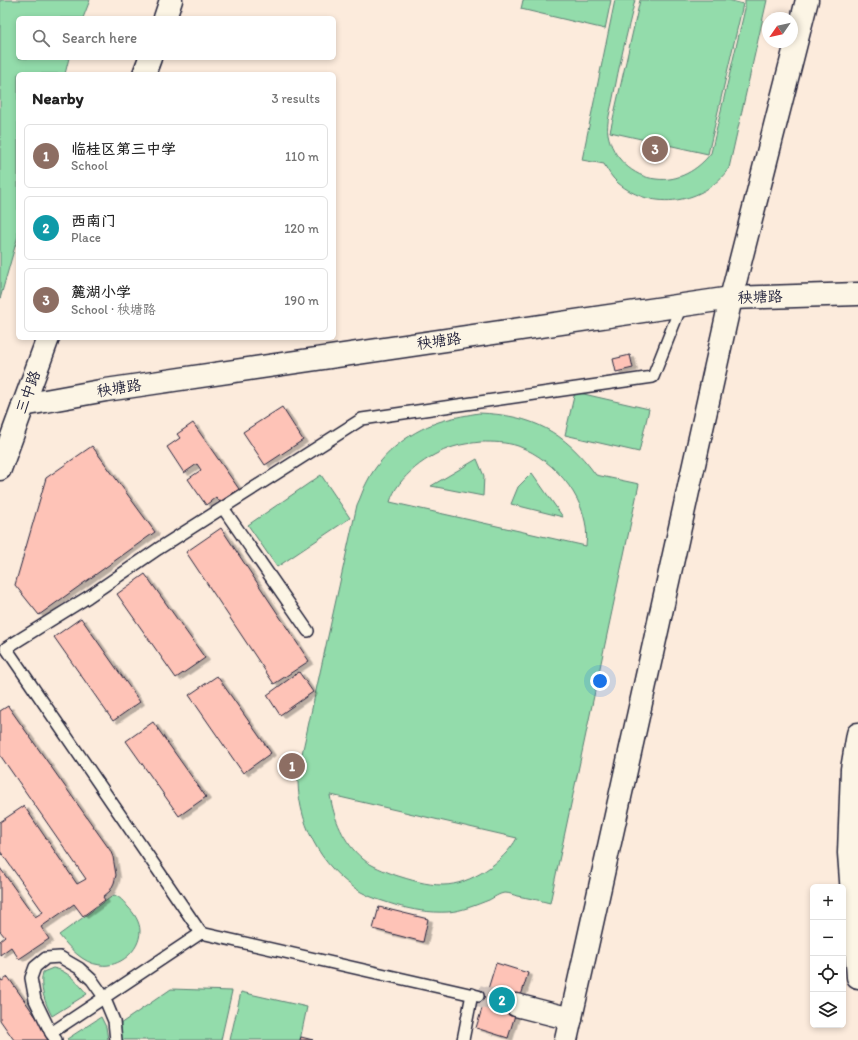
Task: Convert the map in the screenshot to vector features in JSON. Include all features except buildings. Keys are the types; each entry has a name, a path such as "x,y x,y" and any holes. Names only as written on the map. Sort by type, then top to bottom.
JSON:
{"main road":[{"path":"166,16 171,0"},
{"path":"566,1040 731,298 807,0"},
{"path":"145,72 149,60"},
{"name":"秧塘路","path":"23,405 114,389 731,298 858,294"},
{"name":"三中路","path":"0,469 47,340"},
{"path":"858,734 852,769 849,853 858,977"},
{"path":"516,1005 571,1019"}],"lane":[{"path":"463,1040 475,995 200,933 3,650 88,597 158,549 362,419 652,377 681,306"},
{"path":"223,508 308,632"},
{"path":"116,1040 114,1021 104,997 92,980 79,968 60,957 46,958 35,967 31,978 35,1000 54,1036 104,997 200,933"}],"green space":[{"path":"0,0 90,0 84,16 16,16 16,60 68,60 66,72 16,72 16,243 0,299"},
{"path":"523,0 611,0 605,29 521,9"},
{"path":"615,0 635,0 620,61 608,121 608,134 610,142 619,158 632,170 647,177 656,179 672,179 687,174 700,165 711,153 745,9 745,0 767,0 764,12 762,12 762,22 729,168 718,180 706,190 677,200 647,198 632,192 618,183 612,177 604,164 582,160"},
{"path":"640,0 728,0 743,4 708,154 610,132"},
{"path":"575,392 649,409 639,452 565,435"},
{"path":"479,413 515,417 545,428 572,447 596,475 639,484 550,903 503,893 469,908 448,912 428,912 401,907 369,896 346,882 333,869 322,856 313,841 306,824 298,790 298,772 357,505 373,471 400,443 421,429 449,419","holes":["495,442 518,446 546,461 558,472 577,499 583,514 586,530 586,546 390,502 399,484 407,475 424,461 444,450 463,444","331,795 517,838 504,855 495,863 464,881 443,885 419,882 395,875 366,862 350,845 340,830"]},
{"path":"477,459 484,476 483,496 431,486"},
{"path":"532,473 563,517 511,504 518,487"},
{"path":"321,475 350,518 277,567 248,525"},
{"path":"114,895 123,902 136,918 140,928 139,938 132,951 121,961 107,965 94,964 77,954 59,935"},
{"path":"53,968 68,974 87,994 52,1016 47,1006 42,989 42,978 43,972"},
{"path":"171,989 232,991 221,1040 120,1040 120,1024"},
{"path":"241,992 307,1007 300,1040 230,1040"},
{"path":"101,1017 106,1027 108,1040 67,1039"}],"tunnel":[{"path":"478,996 516,1005"}],"place":[{"name":"麓湖小学","path":"655,149"},
{"name":"临桂区第三中学","path":"292,766"},
{"name":"西南门","path":"502,1000"}]}
